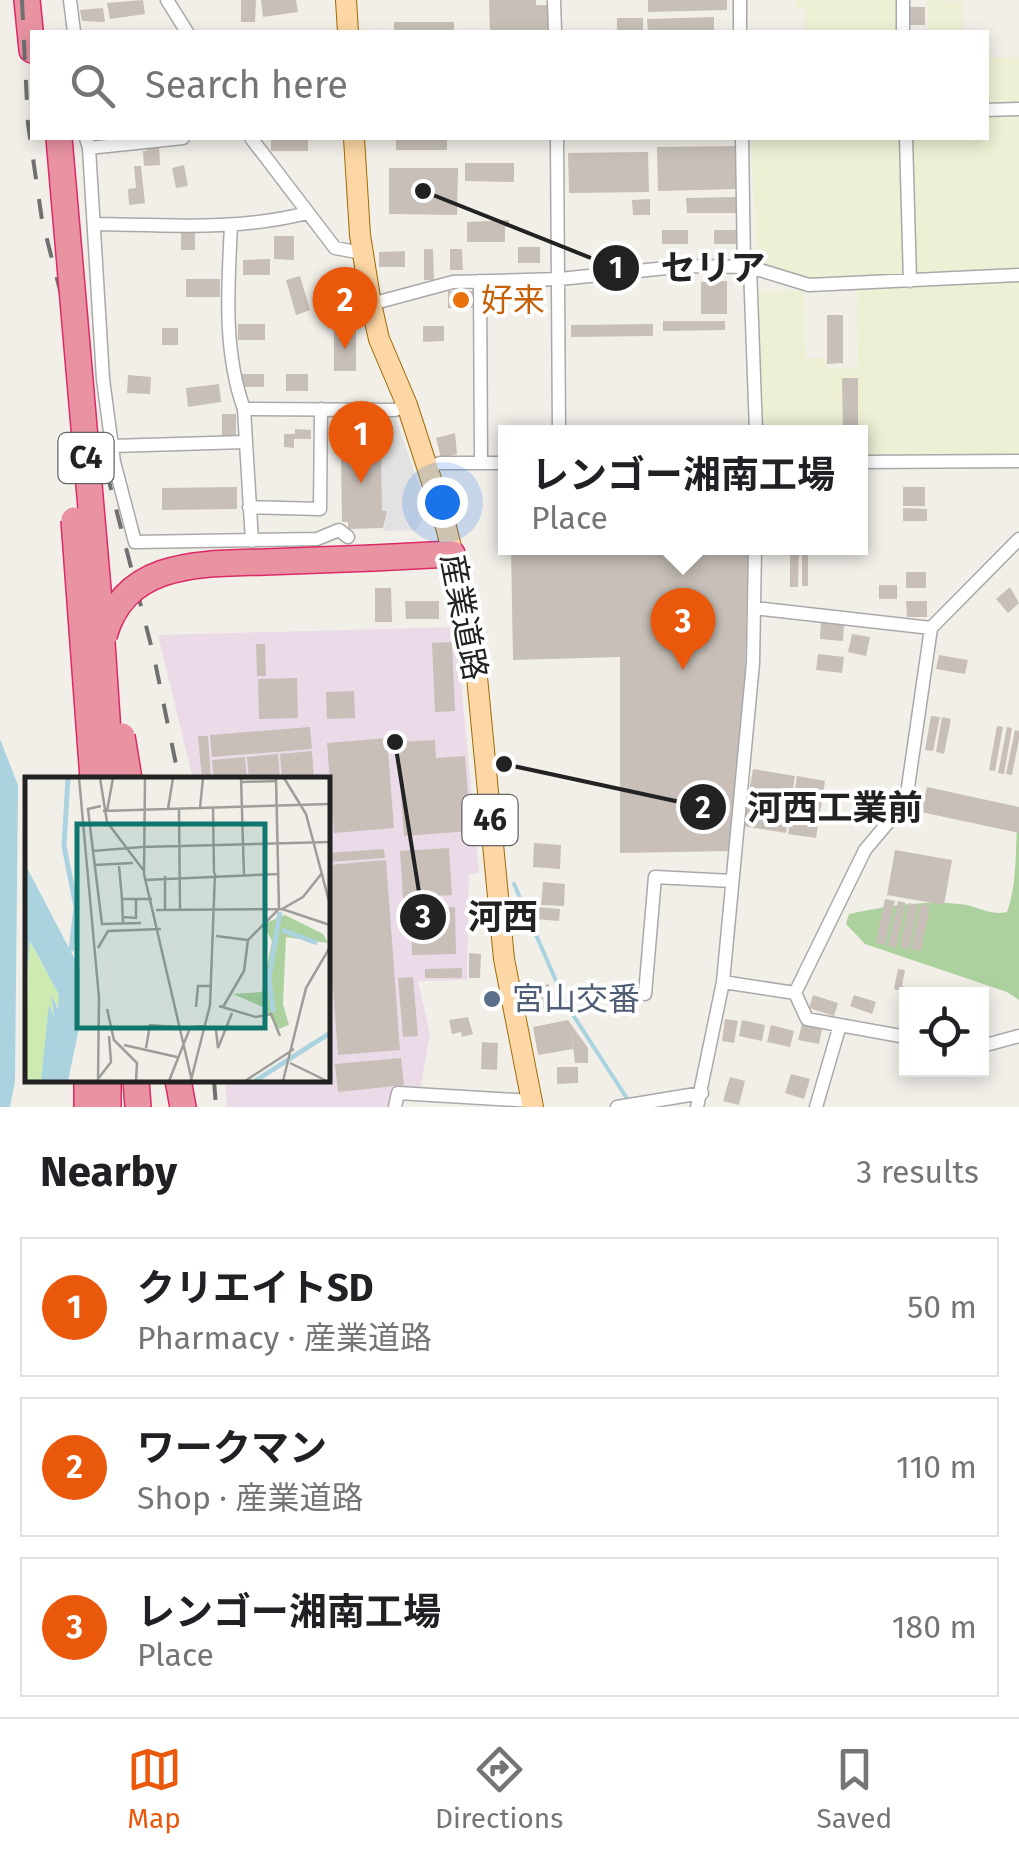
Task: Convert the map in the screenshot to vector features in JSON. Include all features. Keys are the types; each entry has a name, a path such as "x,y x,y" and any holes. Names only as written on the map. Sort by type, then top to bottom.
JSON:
{"highway":[{"path":"27,0 30,30"},
{"path":"44,0 48,30"},
{"name":"C4","path":"42,140 87,684 90,777"},
{"name":"C4","path":"59,140 113,777"},
{"path":"129,777 114,682 114,650 128,614 145,596 171,583 203,577 454,561"},
{"path":"113,777 100,654 110,618 134,588 159,574 188,566 379,565"},
{"path":"86,1107 88,1082"},
{"path":"136,1082 138,1107"}],"main road":[{"path":"346,0 348,30"},
{"name":"産業道路","path":"354,140 362,253 371,304 427,468 473,635 504,959 532,1104"}],"street":[{"path":"70,0 74,30"},
{"path":"167,0 186,30"},
{"path":"554,0 554,30"},
{"path":"740,0 740,30"},
{"path":"902,0 904,30"},
{"path":"989,110 1019,109"},
{"path":"145,140 87,143 101,354 112,446 136,542 318,539 339,530 348,537"},
{"path":"252,140 335,248 362,253"},
{"path":"557,140 559,425"},
{"path":"742,140 756,425"},
{"path":"906,140 910,281"},
{"path":"94,224 231,226 268,223 306,212"},
{"path":"231,226 228,322 236,387 244,408 252,540"},
{"path":"371,304 430,285 686,266 747,268 809,286 1019,275"},
{"path":"480,281 480,463"},
{"path":"244,408 395,410 407,406"},
{"path":"249,507 320,510 321,409"},
{"path":"112,446 245,442"},
{"path":"868,462 1019,461"},
{"path":"427,468 440,463 498,463"},
{"path":"794,994 865,850 906,801 931,628 1019,539"},
{"path":"617,1107 702,1103 723,982 753,662 755,555"},
{"path":"754,608 931,628"},
{"path":"646,994 655,877 732,881"},
{"path":"723,982 794,994"},
{"path":"794,994 807,1018 899,1036"},
{"path":"816,1107 840,1025"},
{"path":"989,1044 1019,1036"},
{"path":"395,1107 398,1093 532,1104"}],"shaded area":[{"path":"394,414 428,511 416,530 383,531 387,511 382,511 381,450 341,456 340,443 368,440 366,415"},
{"path":"456,627 479,873 469,874 467,980 418,981 430,1034 420,1089 390,1107 227,1107 225,1082 330,1082 330,777 193,777 158,635"}],"green space":[{"path":"795,0 898,0 899,30 805,30 805,7 796,8"},
{"path":"927,0 963,2 963,30 928,30"},
{"path":"1019,57 1019,454 868,456 868,425 760,425 758,291 804,290 806,358 827,358 827,368 858,367 857,281 811,282 783,269 757,264 751,140 989,140 989,58"},
{"path":"1019,807 1019,1000 1007,992 865,944 846,924 849,914 918,903 960,904 1007,912 1015,874"}],"water":[{"path":"0,739 18,785 15,1081 10,1107 0,1107"}],"building":[{"path":"143,0 145,14 110,19 107,3"},
{"path":"241,0 256,0 255,22 241,22"},
{"path":"261,0 296,0 298,12 263,17"},
{"path":"489,0 536,0 536,5 549,5 549,30 490,30"},
{"path":"648,0 727,0 727,10 648,12"},
{"path":"907,7 925,7 925,25 907,25"},
{"path":"103,8 105,22 82,21 80,10"},
{"path":"714,17 714,30 648,30 647,19"},
{"path":"617,18 643,18 643,30 617,30"},
{"path":"394,22 454,22 454,30 394,30"},
{"path":"271,140 308,140 308,151 271,151"},
{"path":"396,140 447,140 447,150 396,150"},
{"path":"159,145 160,165 144,166 143,151 147,151 147,146"},
{"path":"738,146 739,189 658,191 657,147"},
{"path":"648,152 649,192 569,193 568,153"},
{"path":"465,163 514,163 514,182 465,181"},
{"path":"184,165 188,186 176,188 172,168"},
{"path":"134,166 141,166 145,203 129,205 128,189 136,188"},
{"path":"389,168 458,168 457,215 389,214"},
{"path":"737,197 737,213 687,213 686,198"},
{"path":"650,199 650,215 633,215 632,200"},
{"path":"509,220 505,242 467,242 467,222"},
{"path":"662,230 688,230 688,244 662,244"},
{"path":"714,230 737,230 737,244 714,244"},
{"path":"181,231 195,231 195,250 181,250"},
{"path":"274,236 294,236 294,260 274,259"},
{"path":"518,247 540,247 540,263 518,263"},
{"path":"424,249 433,249 434,280 424,280"},
{"path":"450,249 462,249 463,270 450,270"},
{"path":"405,251 405,267 379,267 379,252"},
{"path":"270,259 270,275 243,275 243,260"},
{"path":"300,276 310,310 296,315 286,280"},
{"path":"186,279 220,279 220,297 186,297"},
{"path":"727,281 727,314 701,314 701,282"},
{"name":"好来","path":"448,291 473,291 474,308 448,308"},
{"path":"827,315 843,315 843,363 827,364"},
{"path":"663,321 725,321 725,330 663,331"},
{"path":"238,324 265,324 265,340 238,340"},
{"path":"653,324 653,336 571,337 571,325"},
{"path":"334,326 356,326 356,371 334,371"},
{"path":"423,326 444,326 444,341 423,342"},
{"path":"162,328 178,328 178,345 162,345"},
{"path":"242,374 264,374 264,387 242,387"},
{"path":"286,374 308,374 308,391 286,391"},
{"path":"128,375 151,377 150,394 127,393"},
{"path":"842,378 858,378 858,425 843,425"},
{"path":"219,384 221,402 188,407 186,388"},
{"path":"357,413 361,433 347,435 343,416"},
{"path":"222,414 236,414 236,438 222,438"},
{"path":"295,429 311,430 311,439 294,439 294,448 284,447 284,434 295,434"},
{"path":"455,433 457,454 441,458 436,438"},
{"path":"361,450 381,450 382,511 387,511 383,528 348,529 348,522 342,522 341,456 362,455"},
{"path":"237,487 237,509 162,510 162,488"},
{"path":"903,487 925,487 925,506 903,506"},
{"path":"903,508 927,509 927,521 903,521"},
{"path":"511,555 748,555 745,680 732,851 620,853 620,657 513,660"},
{"path":"790,555 799,555 798,587 790,587"},
{"path":"802,555 808,555 808,586 802,586"},
{"path":"906,572 926,572 926,588 906,588"},
{"path":"879,585 897,585 897,599 879,599"},
{"path":"1010,587 1019,603 1008,613 996,599"},
{"path":"375,588 391,588 392,622 375,622"},
{"path":"405,601 439,601 439,619 406,619"},
{"path":"906,601 927,601 927,617 907,617"},
{"path":"821,621 844,623 843,641 820,639"},
{"path":"852,634 870,637 866,656 848,652"},
{"path":"452,642 455,711 435,712 432,643"},
{"path":"256,644 265,644 266,676 257,676"},
{"path":"818,654 844,657 842,673 816,670"},
{"path":"939,655 968,660 965,674 936,669"},
{"path":"297,678 298,718 259,719 258,679"},
{"path":"354,691 355,718 327,719 326,692"},
{"path":"931,716 940,717 933,751 925,750"},
{"path":"942,717 951,719 944,754 936,752"},
{"path":"997,726 1003,727 995,771 989,770"},
{"path":"310,727 312,749 212,757 210,735"},
{"path":"1007,727 1012,728 1004,774 998,773"},
{"path":"1015,730 1019,731 1019,739 1012,775 1006,774"},
{"path":"198,736 208,736 211,777 202,777"},
{"path":"387,738 394,828 334,833 327,743"},
{"path":"435,740 436,758 465,756 471,831 404,836 397,742"},
{"path":"312,751 314,777 282,777 280,754"},
{"path":"278,754 280,777 249,777 247,757"},
{"path":"245,757 247,777 214,777 212,760"},
{"path":"753,769 795,776 786,833 743,826"},
{"path":"797,776 825,781 816,838 788,834"},
{"path":"927,787 1019,807 1019,833 921,812"},
{"path":"534,843 561,845 560,869 533,867"},
{"path":"449,848 452,895 403,898 400,851"},
{"path":"384,849 385,858 330,862 330,853"},
{"path":"895,850 952,860 944,905 887,895"},
{"path":"386,860 400,1050 338,1055 330,950 330,865"},
{"path":"543,882 565,884 564,906 541,905"},
{"path":"885,899 895,901 885,945 876,943"},
{"path":"898,901 906,903 896,948 888,946"},
{"path":"909,903 918,905 909,949 900,947"},
{"path":"921,904 930,906 921,951 911,949"},
{"path":"455,907 456,954 412,955 411,909"},
{"path":"536,907 560,909 559,921 535,919"},
{"path":"469,953 481,954 480,978 469,978"},
{"path":"462,968 462,978 425,978 425,969"},
{"path":"898,969 905,970 902,986 906,987 894,989"},
{"path":"413,977 418,1036 403,1037 398,978"},
{"path":"549,984 553,1007 535,1010 531,987"},
{"path":"813,995 838,1003 834,1016 809,1008"},
{"path":"854,995 876,1002 872,1014 850,1006"},
{"path":"468,1017 473,1034 452,1034 449,1020"},
{"path":"725,1019 738,1021 734,1043 722,1041"},
{"path":"568,1020 588,1048 588,1063 575,1063 571,1029 573,1049 538,1055 533,1027"},
{"path":"742,1020 765,1025 762,1041 739,1036"},
{"path":"802,1024 822,1029 819,1044 798,1040"},
{"path":"771,1025 794,1031 790,1047 767,1042"},
{"path":"482,1042 498,1043 497,1070 481,1069"},
{"path":"401,1058 404,1085 338,1092 335,1064"},
{"path":"557,1067 578,1067 578,1083 557,1084"},
{"path":"791,1074 810,1079 804,1099 785,1093"},
{"path":"730,1077 745,1081 739,1105 723,1101"}],"waterway":[{"path":"514,884 566,1004 628,1100"}],"railway":[{"path":"22,0 30,138"},
{"path":"30,140 42,220 154,657 179,777"},
{"path":"214,1082 216,1107"}],"place":[{"name":"セリア","path":"423,191"},
{"name":"好来","path":"461,300"},
{"name":"ワークマン","path":"345,349"},
{"name":"クリエイトSD","path":"361,483"},
{"name":"レンゴー湘南工場","path":"683,670"},
{"name":"河西","path":"395,742"},
{"name":"河西工業前","path":"504,764"},
{"name":"宮山交番","path":"492,999"}]}
